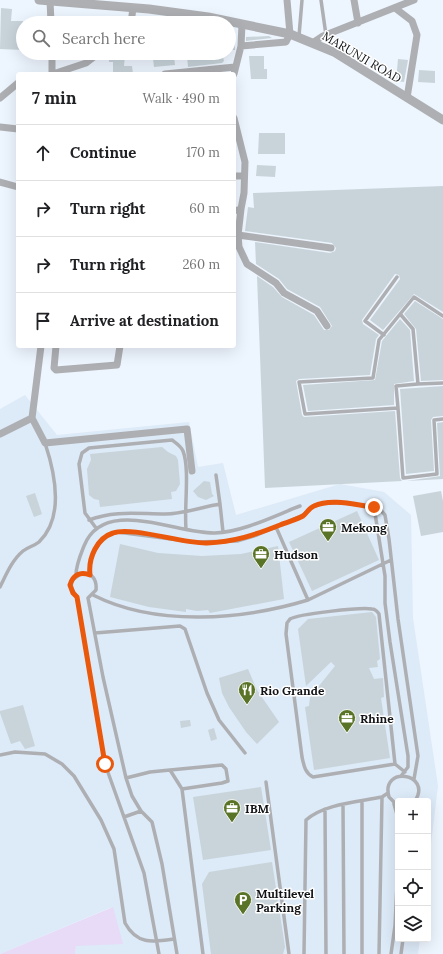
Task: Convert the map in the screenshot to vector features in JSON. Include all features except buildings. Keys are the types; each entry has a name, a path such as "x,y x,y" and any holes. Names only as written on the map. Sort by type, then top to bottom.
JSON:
{"street":[{"name":"MARUNJI ROAD","path":"39,0 133,8 200,16"},
{"path":"50,0 51,16"},
{"path":"241,46 286,42 294,36 287,0"},
{"path":"354,0 358,23"},
{"path":"314,42 326,35 414,0"},
{"path":"132,16 133,8"},
{"path":"395,8 412,21 417,35 407,98"},
{"name":"MARUNJI ROAD","path":"236,23 314,42 334,52 443,120"},
{"path":"200,72 234,70 241,46 242,24"},
{"path":"52,60 53,72"},
{"path":"59,72 86,63 90,60"},
{"path":"0,98 16,85"},
{"path":"236,126 245,162 244,193 238,210 239,248 247,264 276,283 284,293 317,311 327,326"},
{"path":"0,127 16,129"},
{"path":"236,176 244,176"},
{"path":"0,182 16,186"},
{"path":"238,235 331,248"},
{"path":"41,348 32,418 45,443 187,429 192,470"},
{"path":"56,348 54,368 56,370 117,365 120,348"},
{"path":"0,434 32,418"}],"lane":[{"path":"294,36 302,0"},
{"path":"321,0 326,35"},
{"path":"384,335 365,321 397,277"},
{"path":"398,408 305,414 299,382 373,378 379,340 401,315 414,297 443,316"},
{"path":"401,315 413,329 418,384"},
{"path":"443,383 396,386 404,478 437,474 434,420 443,419"},
{"path":"96,528 85,513 79,464 82,453 89,448 172,440 179,444 183,451 186,475 186,529"},
{"path":"0,587 14,561 23,551 38,543 47,532 55,512 54,473 45,443"},
{"path":"216,475 223,532"},
{"path":"177,954 162,864 152,822 141,811 132,796 126,778 102,677 88,598 93,594 96,584 90,575 90,564 98,543 106,536 117,532 206,543 237,541 257,535 303,516 313,506 337,503 379,508 385,515 398,619 418,756 414,780 419,792 417,798"},
{"path":"89,520 102,515 121,512 166,514 220,504"},
{"path":"159,954 144,873 105,764 77,597 73,593 70,585 76,575 77,564 87,537 96,528 108,522 126,519 204,532 223,532 246,526 300,506"},
{"path":"374,507 383,562 390,642 408,756 408,767 405,772 401,776 392,780 388,788 388,793 395,804"},
{"path":"276,527 308,600"},
{"path":"93,594 108,603 140,611 188,617 227,616 268,611 308,600 383,562 391,560"},
{"path":"76,575 82,573 90,575"},
{"path":"395,764 313,777 308,774 304,768 302,757 286,634 287,623 290,619 360,609 373,609 379,614 395,764 405,772"},
{"path":"94,633 180,626 185,629 207,693 219,720 245,753"},
{"path":"0,756 15,752 45,754 62,764 74,776 101,820 114,849 125,923 130,933 137,938 157,942 174,939"},
{"path":"126,778 150,772 222,765 226,769 228,781 182,789"},
{"path":"170,770 182,789 202,954"},
{"path":"401,776 408,776 414,780"},
{"path":"266,782 289,954"},
{"path":"304,954 306,820 312,815 325,809 382,797 388,793"},
{"path":"379,954 382,797"},
{"path":"362,802 362,954"},
{"path":"344,805 344,954"},
{"path":"325,809 326,954"},
{"path":"124,816 141,811"},
{"path":"391,954 395,926 398,870"},
{"path":"401,954 403,942"}],"shaded area":[{"path":"25,395 57,435 189,422 198,467 223,463 236,515 340,484 384,492 411,515 413,618 438,786 431,843 431,798 395,798 395,942 420,942 418,954 75,954 76,946 112,907 0,954 0,409"},
{"path":"113,907 123,944 76,946 75,954 0,954"}],"place":[{"name":"Mekong","path":"328,542"},
{"name":"Hudson","path":"261,569"},
{"name":"Rio Grande","path":"247,705"},
{"name":"Rhine","path":"347,733"},
{"name":"IBM","path":"232,823"},
{"name":"Multilevel Parking","path":"243,915"}],"route":[{"path":"105,764 77,597 73,593 70,585 76,575 82,573 90,575 90,564 101,539 113,533 125,532 206,543 237,541 257,535 303,516 313,506 325,503 343,503 374,507"}]}
